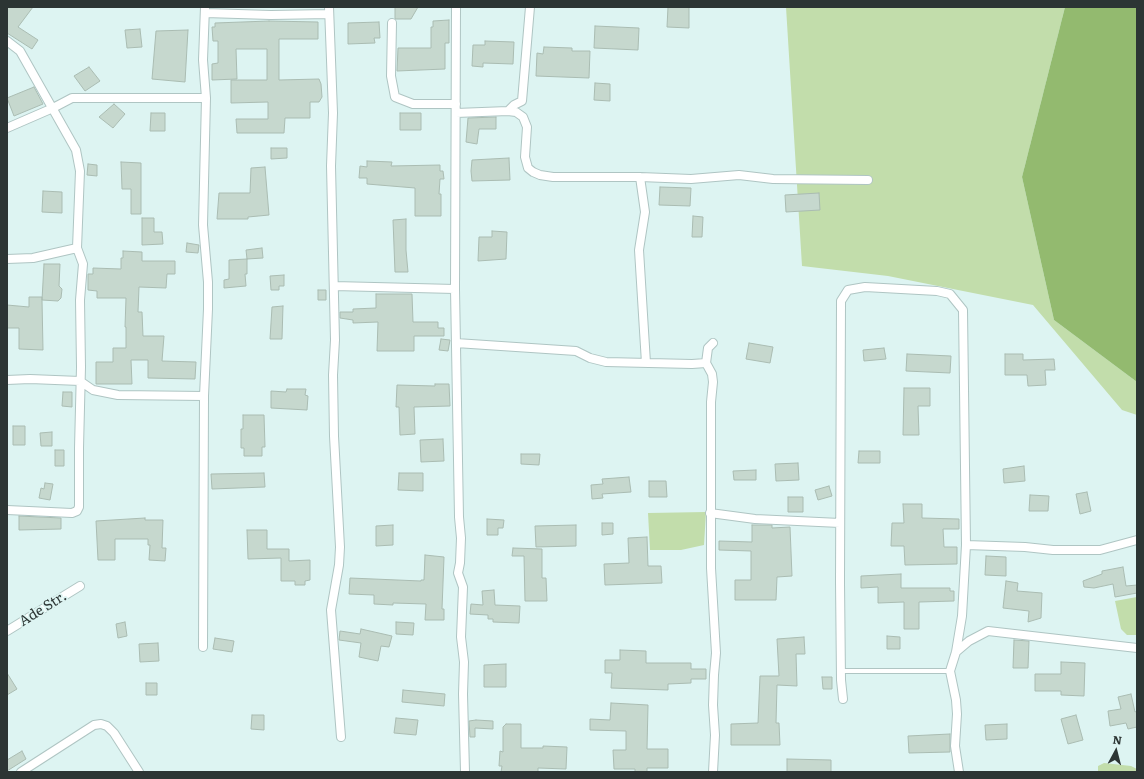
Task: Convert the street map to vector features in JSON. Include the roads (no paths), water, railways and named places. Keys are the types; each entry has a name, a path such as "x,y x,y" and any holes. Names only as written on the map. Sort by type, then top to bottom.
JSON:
{"street":[{"path":"456,7 455,289 461,538 458,573 463,587 460,631 464,662 463,694 465,772"},
{"path":"508,111 514,105 522,101 530,7"},
{"path":"203,647 204,396 208,309 208,282 203,225 206,98 203,60 205,10 271,15 329,10 332,113 331,166 334,286 334,436 340,547 339,564 331,610 341,736"},
{"path":"392,23 391,76 395,97 413,104 456,104"},
{"path":"7,41 20,51 76,150 80,171 77,248 83,264 80,300 81,367 79,507 72,513 7,510"},
{"path":"7,128 72,98 206,98"},
{"path":"456,113 508,111 516,112 523,117 527,127 525,157 528,168 540,175 553,177 640,177 691,179 739,175 773,179 868,180"},
{"path":"640,177 646,212 639,250 646,363"},
{"path":"7,259 33,258 77,248"},
{"path":"334,286 455,289"},
{"path":"843,699 841,671 840,523 841,301 848,290 865,287 936,291 950,294 964,310 966,545 962,616 956,652 950,671 956,700 957,714 955,746 959,772"},
{"path":"456,343 576,351 590,358 606,362 706,363"},
{"path":"713,343 708,348 706,363 712,374 713,382 710,513 711,568 716,653 713,705 715,772"},
{"path":"7,380 30,379 80,381 93,390 118,395 204,396"},
{"path":"710,513 755,520 840,523"},
{"path":"966,545 1025,547 1053,550 1100,550 1137,540"},
{"name":"Ade Str.","path":"7,632 80,586"},
{"path":"956,652 968,641 988,631 1137,648"},
{"path":"21,772 94,725 101,724 106,726 114,734 139,772"}],"lane":[{"path":"841,671 950,671"}]}
